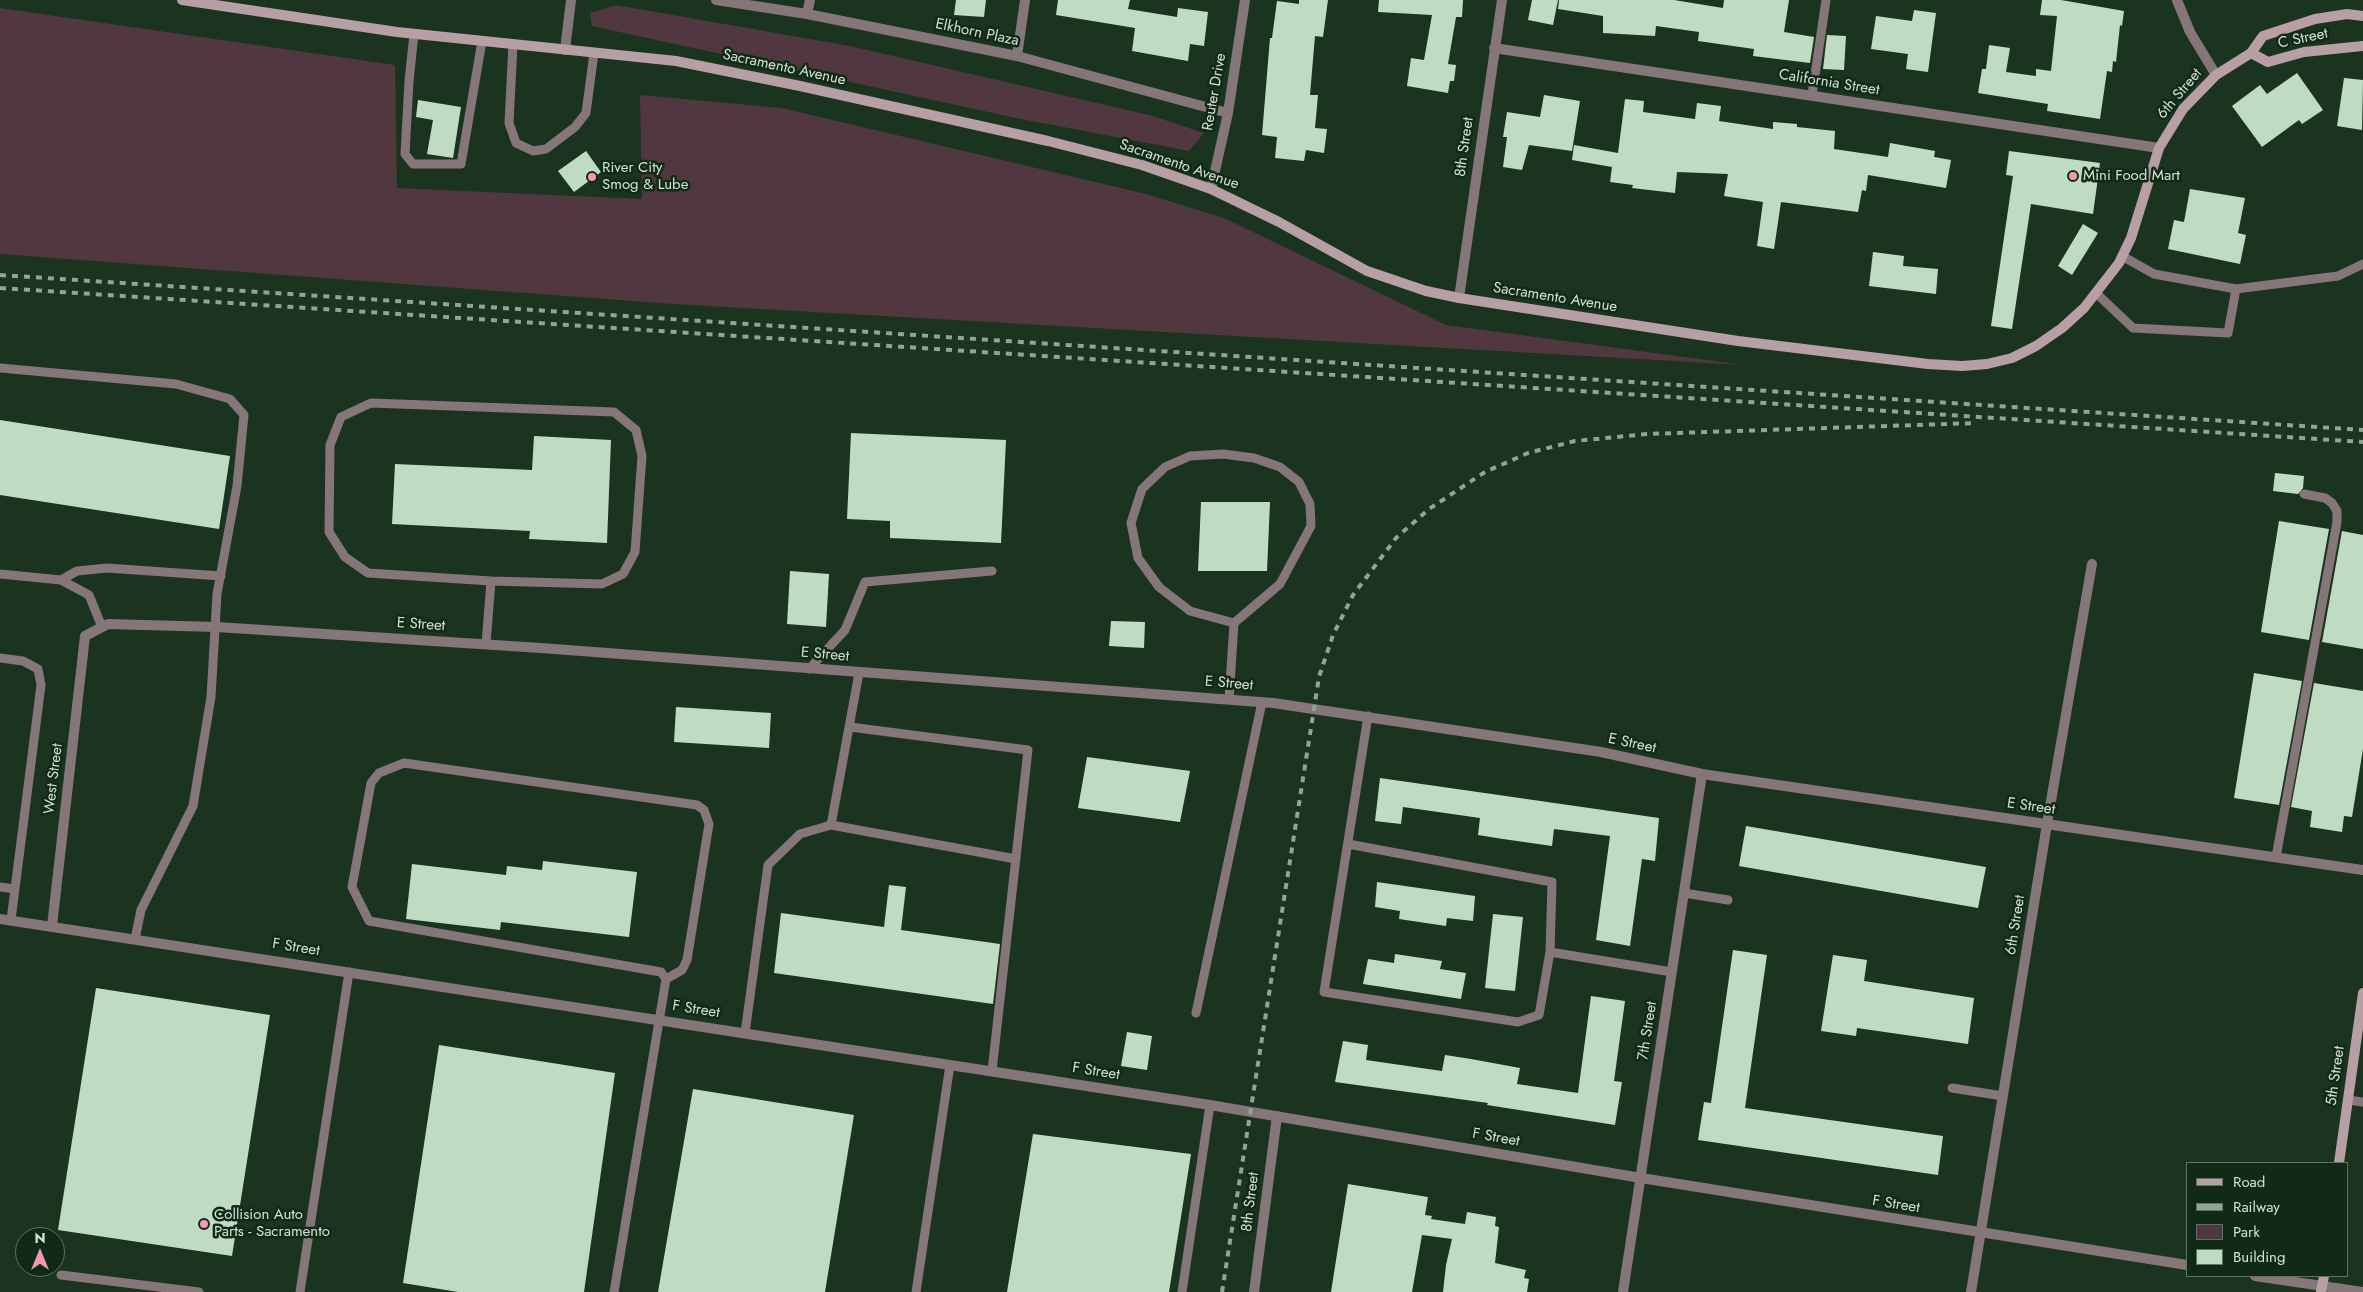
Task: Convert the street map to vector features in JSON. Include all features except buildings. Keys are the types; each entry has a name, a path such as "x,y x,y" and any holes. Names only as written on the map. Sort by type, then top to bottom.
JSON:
{"main road":[{"name":"Sacramento Avenue","path":"182,0 414,34 676,61 800,86 1057,143 1142,166 1211,189 1263,214 1367,271 1426,291 1459,298 1747,342 1928,364 1962,366 1987,364 2012,358 2036,346 2062,328 2096,293 2122,256 2138,221 2148,182"},
{"name":"C Street","path":"2216,75 2251,53 2263,36 2294,25 2332,16 2363,16"},
{"name":"C Street","path":"2251,53 2268,62 2304,52 2363,46"},
{"name":"6th Street","path":"2148,182 2159,148 2183,109 2216,75"},
{"name":"5th Street","path":"2339,1162 2348,1100 2360,1038 2363,994"}],"street":[{"path":"565,50 570,0"},
{"name":"Elkhorn Plaza","path":"716,0 808,14 1017,56 1228,113"},
{"path":"808,14 810,0"},
{"path":"1017,56 1026,0"},
{"name":"Reuter Drive","path":"1211,189 1228,113 1245,0"},
{"name":"8th Street","path":"1459,298 1502,0"},
{"name":"6th Street","path":"2177,0 2190,32 2216,75"},
{"name":"California Street","path":"1494,48 2159,148"},
{"name":"6th Street","path":"1972,1292 2047,824 2092,564"},
{"name":"E Street","path":"85,636 108,624 217,628 486,644 1262,702 1368,716 1601,752 1702,774 2363,870"},
{"name":"West Street","path":"52,926 85,636"},
{"name":"7th Street","path":"1623,1292 1702,774"},
{"name":"F Street","path":"5,919 1210,1104 1641,1178 1981,1234 2186,1265"},
{"name":"8th Street","path":"1254,1292 1277,1116"},
{"path":"2263,1277 2322,1284 2363,1292"}],"lane":[{"path":"1812,95 1826,0"},
{"path":"414,34 409,81 406,154 413,164 461,164 482,41"},
{"path":"513,44 509,123 516,142 534,151 546,149 575,128 586,113 594,53"},
{"path":"2122,256 2154,274 2236,289 2338,276 2363,264"},
{"path":"2096,293 2133,328 2228,333 2236,289"},
{"path":"0,368 176,384 230,399 244,415 237,486 217,594 217,628 212,697 193,806 141,910 135,939"},
{"path":"371,403 614,412 636,430 642,456 635,552 623,574 602,584 491,581 368,573 345,557 329,532 330,445 341,417 371,403"},
{"path":"1230,699 1234,623 1280,584 1311,526 1310,504 1299,482 1280,467 1254,458 1223,454 1190,456 1165,467 1142,490 1131,523 1138,558 1159,587 1190,610 1234,623"},
{"path":"2276,857 2337,522 2337,511 2332,503 2326,498 2304,494"},
{"path":"60,580 77,571 107,568 221,576"},
{"path":"809,669 845,630 865,582 992,571"},
{"path":"0,574 60,580 89,595 102,628"},
{"path":"486,644 491,581"},
{"path":"0,658 23,661 38,669 41,685 15,889 5,919"},
{"path":"831,825 860,673"},
{"path":"1196,1013 1262,702"},
{"path":"1348,844 1552,882 1550,952 1539,1015 1518,1022 1324,992 1368,716"},
{"path":"850,727 1028,750 992,1071"},
{"path":"614,1292 666,979 661,972 369,921 352,888 370,783 379,773 404,763 697,805 704,810 709,824 687,960 682,970 666,979"},
{"path":"745,1033 768,865 800,834 831,825 1016,859"},
{"path":"0,887 15,889"},
{"path":"1684,892 1728,900"},
{"path":"1550,952 1672,972"},
{"path":"300,1292 349,972"},
{"path":"916,1292 950,1065"},
{"path":"1952,1088 2003,1096"},
{"path":"2348,1100 2363,1102"},
{"path":"1182,1292 1210,1104"},
{"path":"65,1276 198,1292"}],"green space":[{"path":"616,5 850,46 1153,116 1204,133 1189,151 1016,118 592,26 590,13"},
{"path":"0,8 395,65 397,188 642,199 640,95 782,108 1146,194 1224,218 1446,325 1744,365 673,304 0,254"}],"railway":[{"path":"0,275 2363,430"},
{"path":"0,288 2363,442"},
{"path":"1222,1292 1319,677 1333,635 1353,595 1396,538 1429,509 1485,472 1528,453 1575,441 1647,434 1977,423"}],"place":[{"name":"Mini Food Mart","path":"2073,176"},
{"name":"River City Smog & Lube","path":"592,177"},
{"name":"Collision Auto Parts - Sacramento","path":"204,1224"}]}
